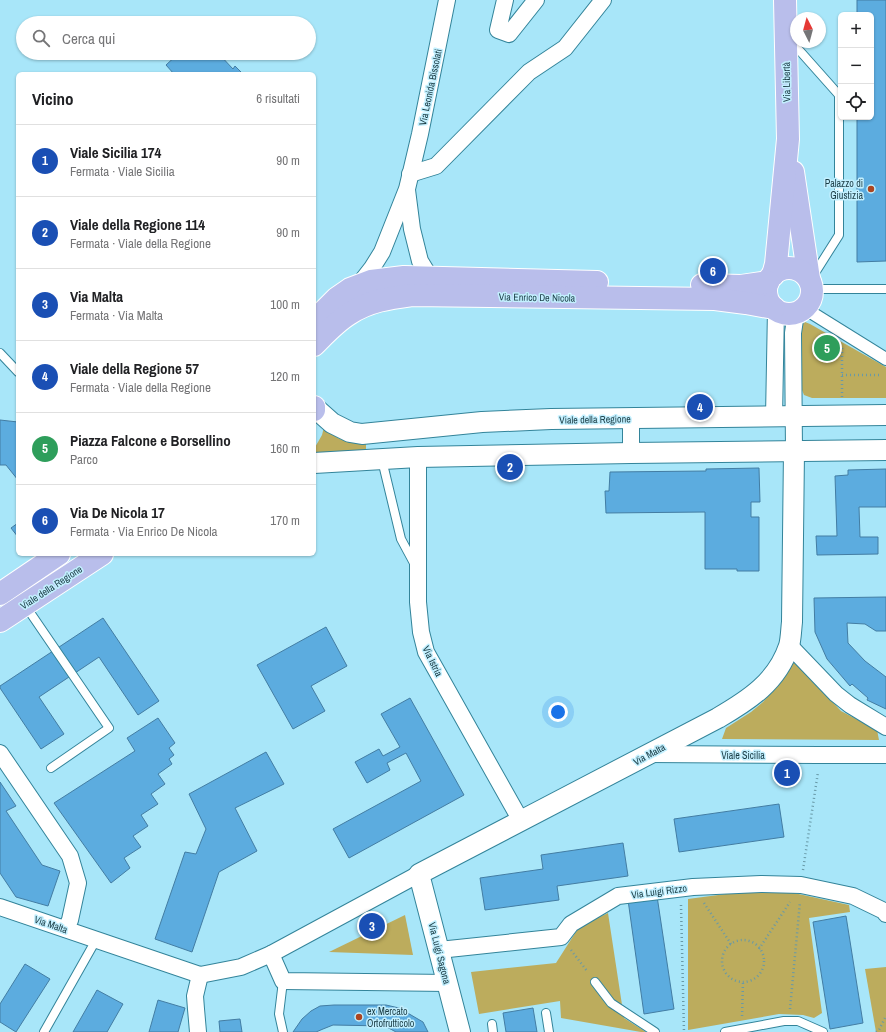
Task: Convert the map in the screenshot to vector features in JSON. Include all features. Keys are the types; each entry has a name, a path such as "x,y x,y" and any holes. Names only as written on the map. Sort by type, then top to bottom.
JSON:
{"main road":[{"name":"Via Libertà","path":"785,0 788,139"},
{"path":"788,139 797,298 770,302 766,289 776,264 788,139"},
{"name":"Via Enrico De Nicola","path":"316,319 337,298 350,289 371,281 404,277 431,279 741,286 771,278 779,271 785,269 799,270 804,274 797,298 746,303 715,299 412,295 374,302 361,307 335,324 316,343"},
{"path":"6,590 56,556"},
{"name":"Viale della Regione","path":"0,621 99,556"}],"street":[{"name":"Via Leonida Bissolati","path":"409,182 447,0"},
{"path":"505,0 498,30 509,34 536,0"},
{"path":"358,286 382,252 409,182 436,166 529,72 565,48 603,0"},
{"path":"409,182 412,229 420,261 431,279"},
{"path":"797,298 842,332 886,359"},
{"path":"794,451 793,333 797,298"},
{"path":"774,417 797,298"},
{"name":"Viale della Regione","path":"316,410 332,423 350,432 362,434 482,422 551,419 886,416"},
{"path":"631,418 631,453"},
{"path":"316,463 418,457 886,450"},
{"name":"Via Malta","path":"0,907 200,975 241,967 271,954 419,874 718,718 760,690 783,662 790,645 792,622 794,451"},
{"name":"Via Istria","path":"418,457 418,602 421,632 426,652 521,821"},
{"path":"316,472 372,460"},
{"path":"6,590 25,604"},
{"path":"790,645 836,694 850,706 886,727"},
{"path":"0,753 70,856 78,883 70,920 66,929"},
{"name":"Viale Sicilia","path":"649,754 886,755"},
{"name":"Via Luigi Sagona","path":"419,874 460,1032"},
{"name":"Via Luigi Rizzo","path":"561,936 570,924 618,896 687,888 761,884 801,885 853,896 884,911 886,914"},
{"path":"439,950 561,936"},
{"path":"271,954 283,981 448,983"},
{"path":"198,1032 195,996 200,975"}],"lane":[{"path":"785,35 839,95 839,235 797,298"},
{"path":"797,298 886,289"},
{"path":"0,353 16,370"},
{"path":"372,460 402,540 418,571"},
{"path":"25,604 109,728 51,768"},
{"path":"44,1032 96,940"},
{"path":"283,981 279,1014 283,1032"},
{"path":"595,982 611,1003 655,1032"},
{"path":"546,1013 549,1032"},
{"path":"725,1032 784,1021 798,1021 823,1032"}],"path":[{"path":"842,332 842,416"},
{"path":"842,375 886,374"},
{"path":"789,1021 801,885 820,755"},
{"path":"760,949 801,885"},
{"path":"687,888 731,944"},
{"path":"684,1032 687,888"},
{"path":"561,936 595,982"},
{"path":"737,941 744,941 754,944 760,949 763,955 764,963 760,973 754,979 744,982 736,981 726,974 722,964 722,958 726,949 731,944 737,941"},
{"path":"741,1029 744,982"},
{"path":"876,1032 879,1030 886,1016"}],"shaded area":[{"path":"805,322 886,367 886,398 812,398 804,395 802,390 800,329"},
{"path":"324,427 334,436 343,440 366,441 366,450 316,453 316,446 322,435"},
{"path":"801,661 815,683 841,711 877,730 879,740 722,739 726,728 751,712 763,702 777,686 794,662"},
{"path":"741,892 794,893 849,905 850,912 809,918 822,1013 814,1018 803,1015 779,1014 688,1030 688,899"},
{"path":"608,913 624,1018 646,1032 561,1018 560,1001 479,1014 471,972 556,963 579,927"},
{"path":"405,915 413,955 329,952"},
{"path":"886,967 886,1032 876,1032 865,969"}],"building":[{"name":"Palazzo di Giustizia","path":"857,0 886,0 886,261 857,262 857,120 874,120 874,12 857,12"},
{"path":"171,60 225,60 233,69 235,66 241,72 172,72 166,65"},
{"path":"0,420 16,422 16,478 6,465 0,465"},
{"path":"759,468 760,502 751,502 751,517 759,517 759,571 705,569 705,512 606,513 605,491 609,491 610,472 706,471 706,469"},
{"path":"886,469 886,507 859,507 860,537 878,537 878,554 817,555 816,536 837,536 835,476 848,475 848,470"},
{"path":"16,524 16,534 11,528"},
{"path":"886,597 886,631 876,631 865,624 847,623 848,643 865,661 886,677 886,709 867,700 868,698 852,684 850,686 827,659 815,632 814,598"},
{"path":"103,618 159,701 138,715 99,657 39,697 64,734 41,749 0,686"},
{"path":"326,627 347,666 311,686 325,711 293,729 257,665"},
{"path":"410,698 464,795 349,858 333,829 421,781 406,753 387,763 390,770 367,783 355,762 379,749 383,756 400,747 381,714"},
{"path":"158,718 175,743 169,748 174,755 169,759 172,764 158,774 165,784 151,794 158,804 141,815 148,826 133,836 141,847 124,858 130,868 111,883 54,803 135,751 127,738"},
{"path":"266,752 284,784 235,808 257,851 219,872 192,952 155,939 185,852 196,854 206,829 189,794"},
{"path":"0,782 16,806 6,811 42,865 60,871 48,906 16,897 0,873"},
{"path":"779,804 784,837 679,852 674,819"},
{"path":"623,843 628,876 557,886 559,900 485,910 480,878 543,869 541,855"},
{"path":"657,896 674,1009 644,1014 628,900"},
{"path":"846,916 863,1023 830,1029 813,922"},
{"path":"25,964 50,979 16,1032 0,1022 0,1004"},
{"path":"97,990 123,1004 107,1032 73,1032"},
{"path":"158,1000 185,1008 178,1032 149,1032"},
{"name":"ex Mercato Ortofrutticolo","path":"386,1005 399,1008 423,1022 428,1032 396,1032 385,1026 333,1025 316,1032 293,1032 302,1019 311,1011 320,1006"},
{"path":"533,1008 537,1032 506,1032 503,1013"},
{"path":"240,1019 242,1032 220,1032 219,1021"}],"place":[{"name":"Palazzo di Giustizia","path":"871,189"},
{"name":"Via De Nicola 17","path":"713,271"},
{"name":"Piazza Falcone e Borsellino","path":"827,348"},
{"name":"Viale della Regione 57","path":"700,407"},
{"name":"Viale della Regione 114","path":"510,467"},
{"name":"Viale Sicilia 174","path":"787,773"},
{"name":"Via Malta","path":"372,926"},
{"name":"ex Mercato Ortofrutticolo","path":"359,1017"}]}
